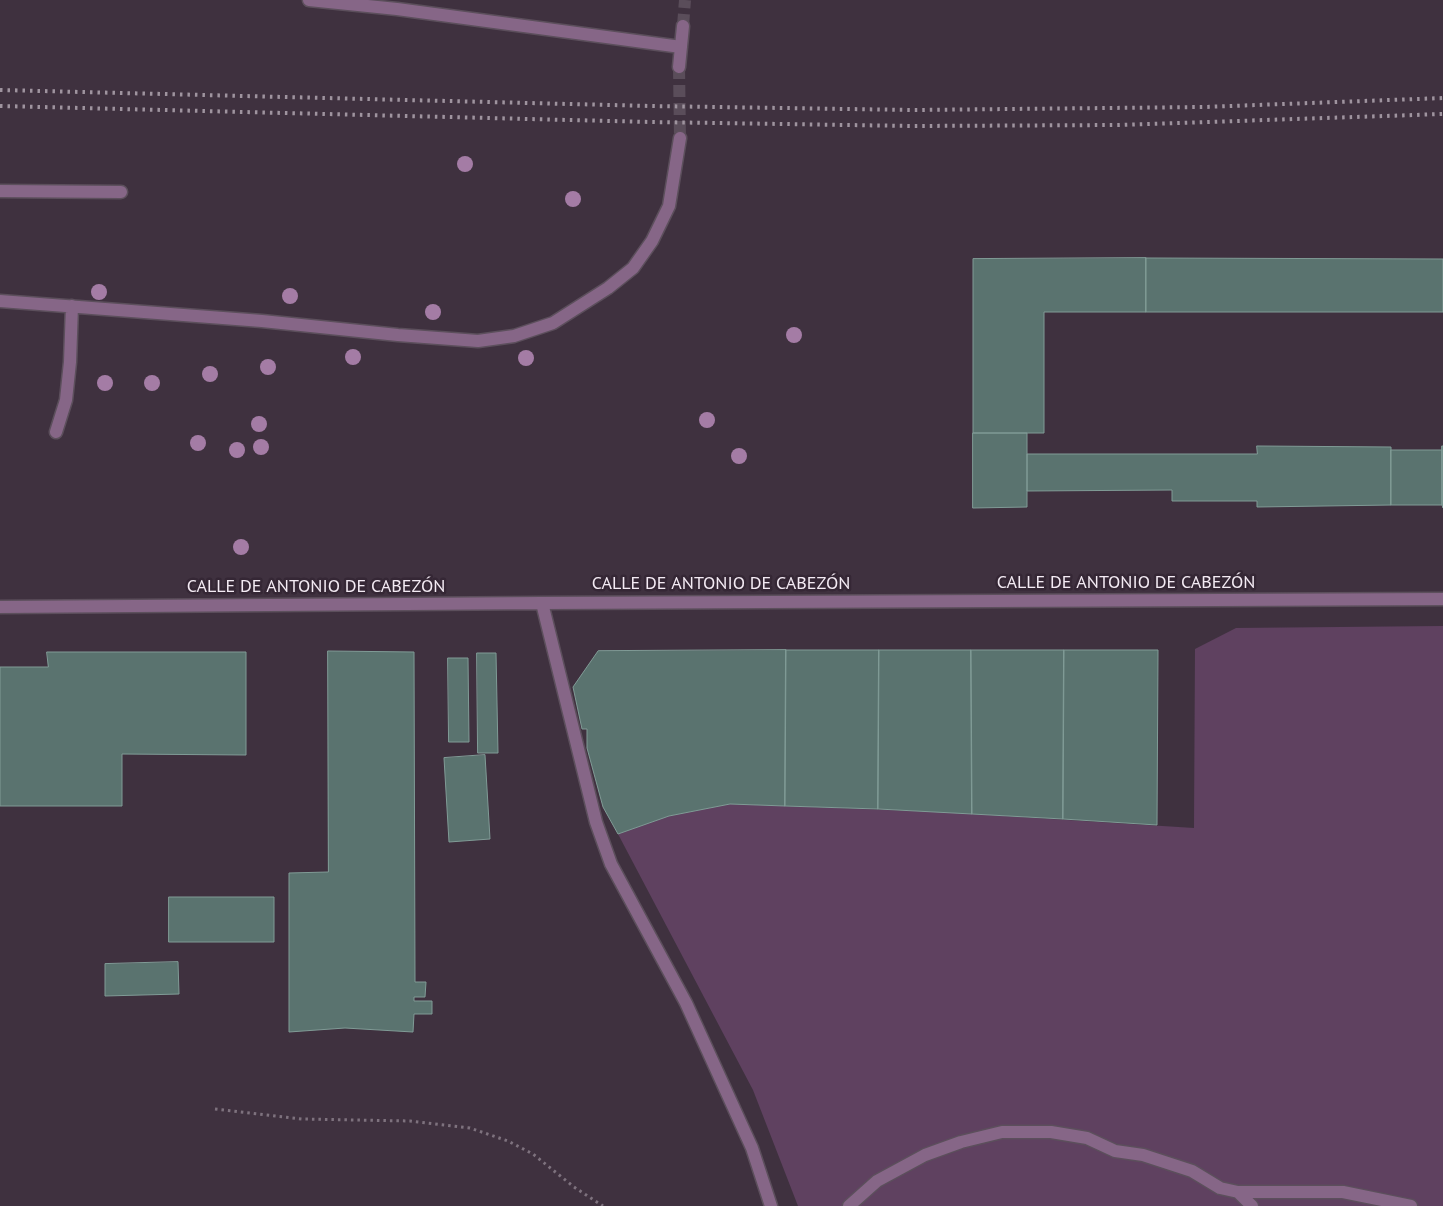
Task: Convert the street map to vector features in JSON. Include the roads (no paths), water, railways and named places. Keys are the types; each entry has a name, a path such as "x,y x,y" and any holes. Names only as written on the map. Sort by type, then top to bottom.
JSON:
{"street":[{"path":"309,0 397,9 680,47"},
{"path":"679,67 683,26"},
{"path":"0,301 262,321 478,341 514,336 553,323 608,288 633,268 652,241 668,206 680,138"},
{"path":"0,191 121,192"},
{"path":"56,432 66,400 70,362 72,306"},
{"name":"CALLE DE ANTONIO DE CABEZÓN","path":"0,607 1443,599"},
{"path":"542,603 596,822 611,864 686,1003 752,1148 771,1206"},
{"path":"849,1206 877,1181 925,1155 961,1142 1002,1132 1051,1132 1087,1138 1115,1151 1143,1155 1192,1172 1220,1188 1238,1192 1343,1192 1411,1206"},
{"path":"1238,1192 1252,1206"}],"tunnel":[{"path":"683,26 685,0"},
{"path":"679,67 680,138"}],"railway":[{"path":"0,90 651,106 913,110 1204,107 1443,98"},
{"path":"0,106 651,122 913,126 1118,125 1443,114"}]}
